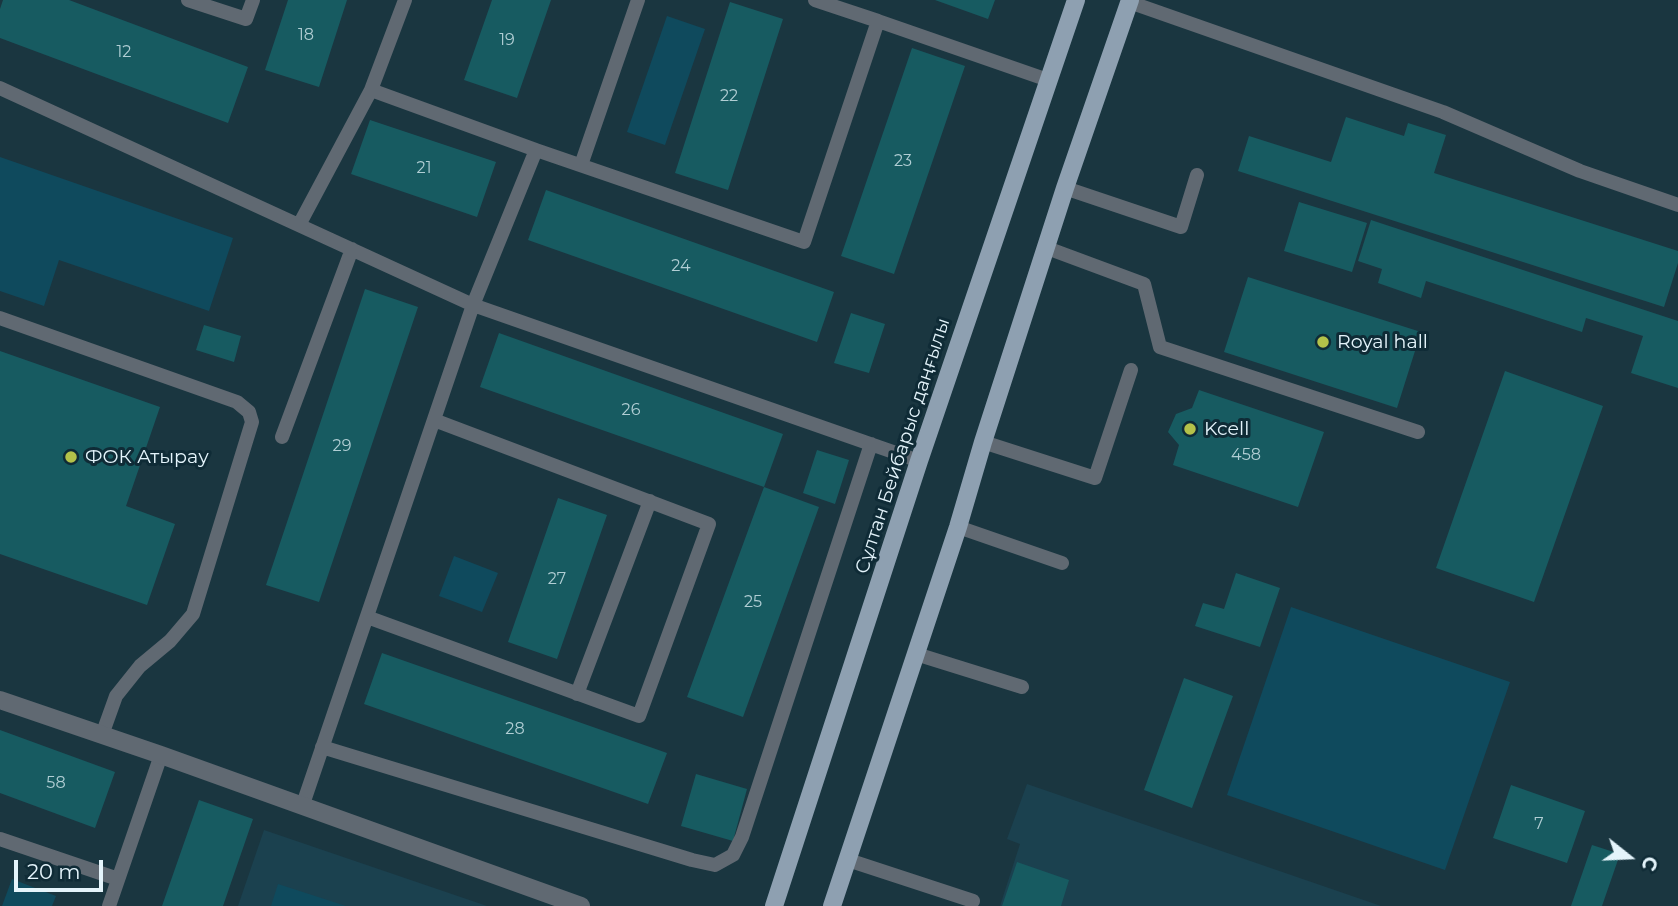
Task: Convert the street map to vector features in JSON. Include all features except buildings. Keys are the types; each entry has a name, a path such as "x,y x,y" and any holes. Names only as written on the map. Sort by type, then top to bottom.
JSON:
{"main road":[{"name":"Сұлтан Бейбарыс даңғылы","path":"774,906 919,461 1076,0"},
{"path":"832,906 958,527 1065,188 1130,1"}],"street":[{"path":"0,700 580,906"}],"lane":[{"path":"188,0 246,19 253,0"},
{"path":"299,225 371,90 405,0"},
{"path":"581,165 638,0"},
{"path":"815,0 1048,80"},
{"path":"1130,1 1443,112 1580,171 1678,205"},
{"path":"371,90 804,243 878,22"},
{"path":"0,88 473,305 919,461"},
{"path":"302,807 473,305 536,150"},
{"path":"1065,188 1181,227 1198,175"},
{"path":"1047,248 1144,284 1160,347 1418,432"},
{"path":"282,437 352,249"},
{"path":"0,318 237,402 249,412 252,422 193,614 170,641 140,666 116,696 102,735"},
{"path":"983,442 1095,478 1131,370"},
{"path":"367,617 639,716 709,524 434,420"},
{"path":"322,747 716,865 733,855 742,837 871,444"},
{"path":"577,694 650,502"},
{"path":"958,527 1062,563"},
{"path":"916,654 1022,687"},
{"path":"109,906 161,755"},
{"path":"0,839 118,879"},
{"path":"848,860 973,901"}],"shaded area":[{"path":"667,16 705,29 665,145 627,132"},
{"path":"0,157 233,238 209,311 59,260 44,306 0,291"},
{"path":"454,556 498,573 482,612 439,596"},
{"path":"1291,607 1510,682 1445,870 1227,795"},
{"path":"1027,784 1381,906 1000,906 1020,844 1007,839"},
{"path":"264,830 487,906 238,906"},
{"path":"12,879 56,896 52,906 2,906"},
{"path":"278,884 346,906 271,906"}],"place":[{"name":"Royal hall","path":"1323,342"},
{"name":"Kcell","path":"1190,429"},
{"name":"ФОК Атырау","path":"71,457"}]}
